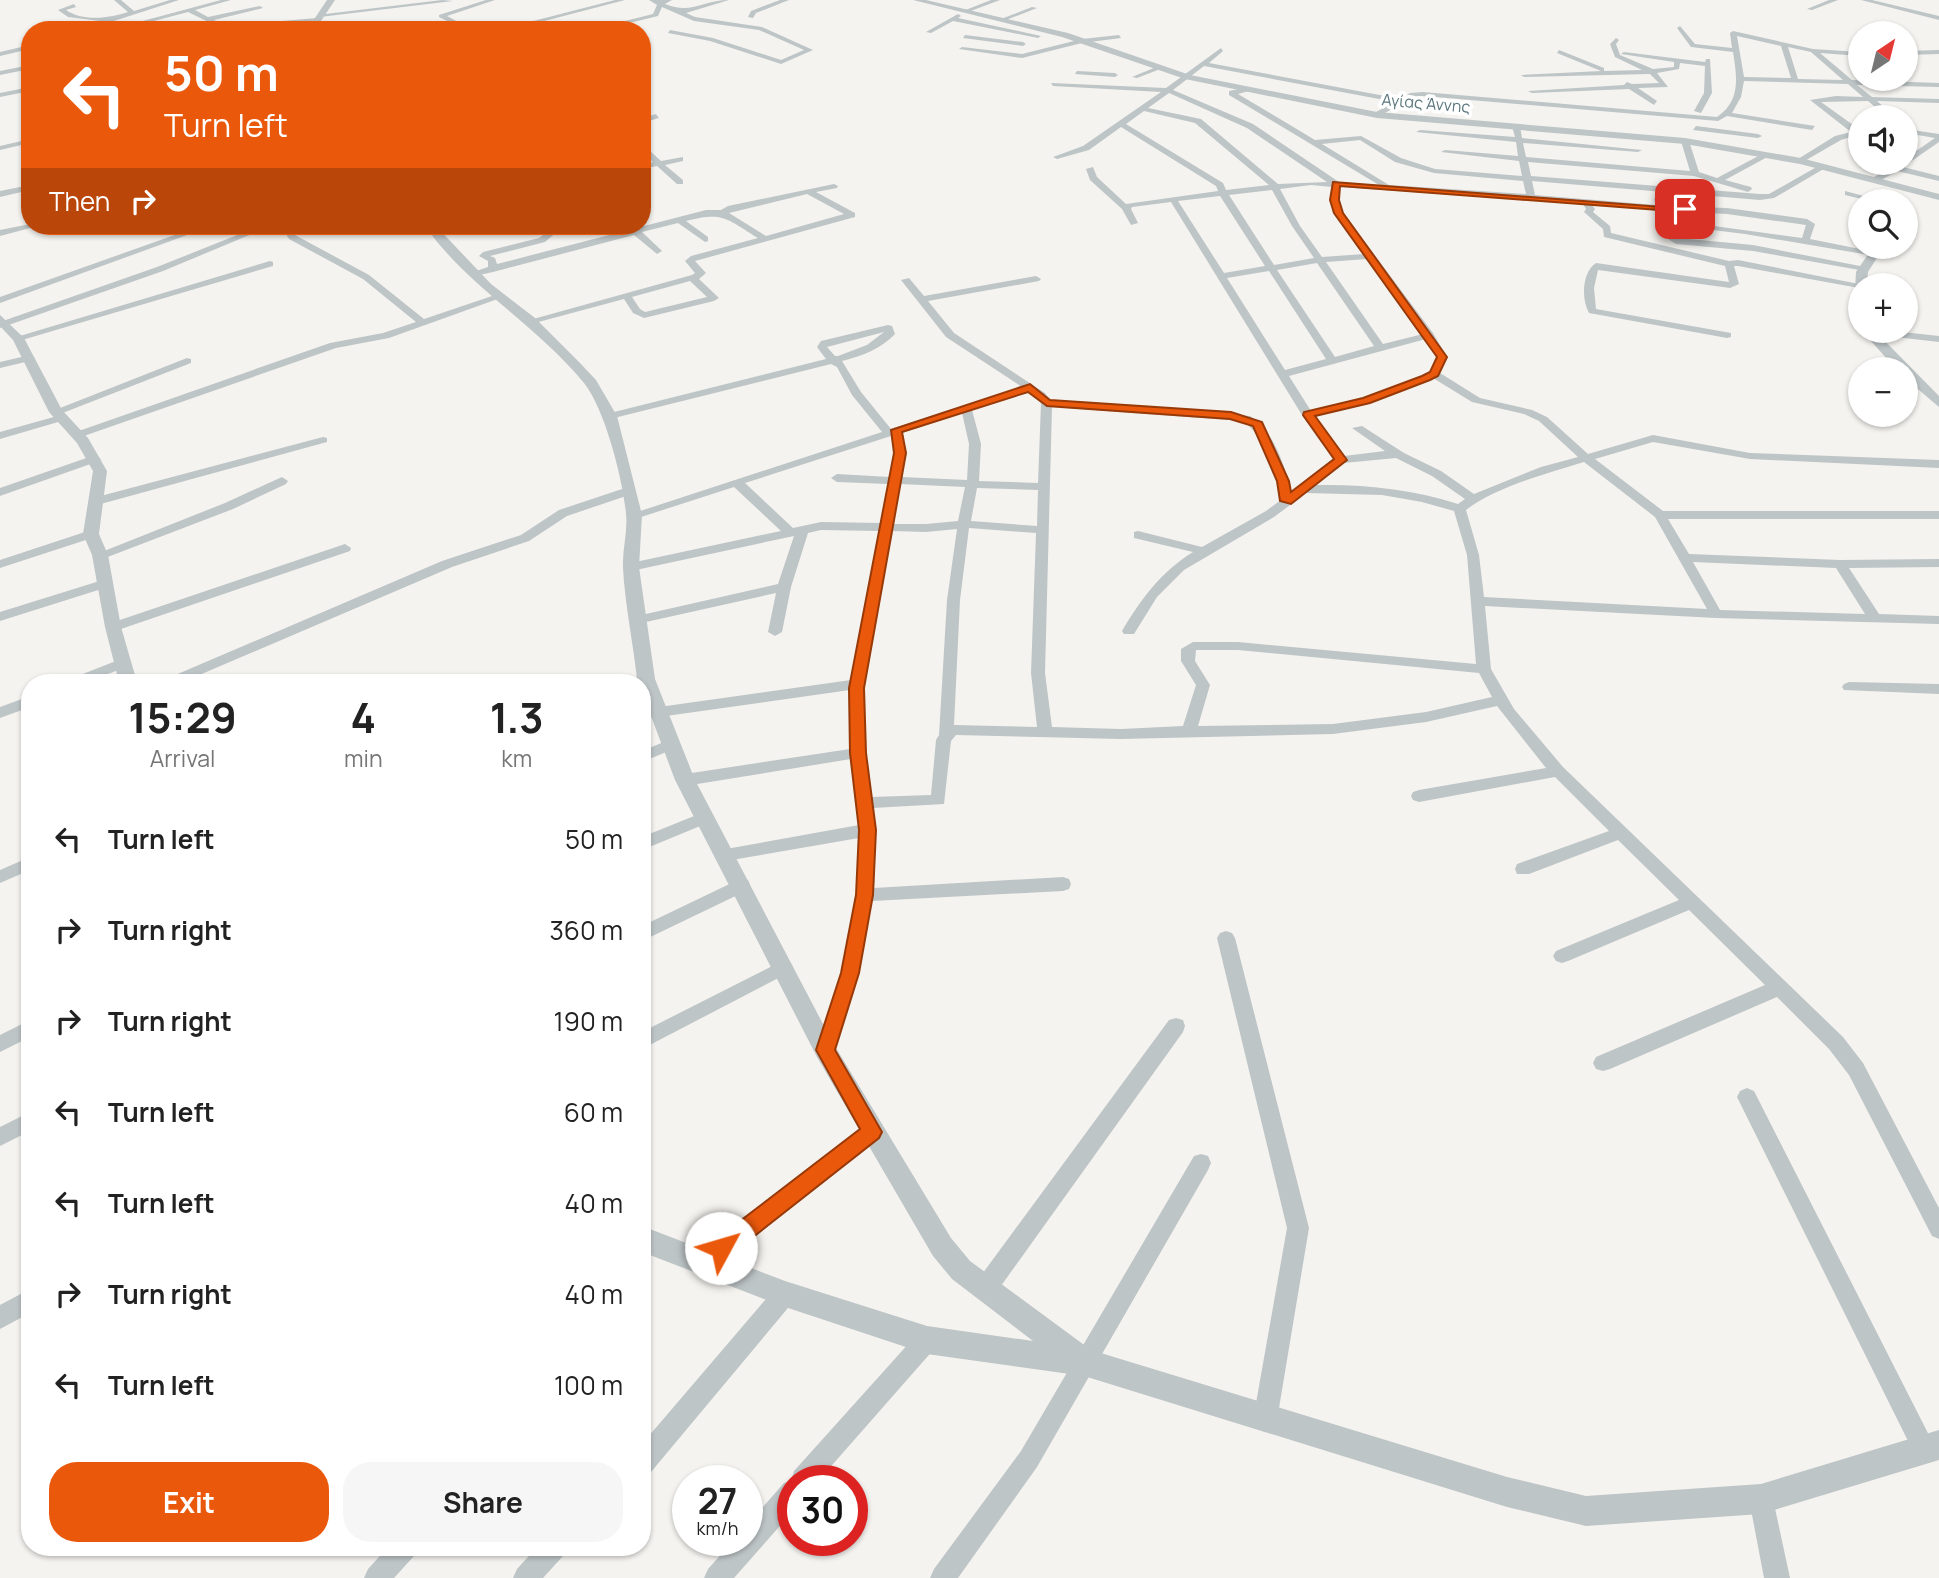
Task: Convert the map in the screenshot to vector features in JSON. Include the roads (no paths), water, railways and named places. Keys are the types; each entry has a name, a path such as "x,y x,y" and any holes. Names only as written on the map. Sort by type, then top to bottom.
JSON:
{"street":[{"path":"117,0 133,13"},
{"path":"83,11 71,3 61,10 69,16 106,20 176,0"},
{"path":"147,21 228,0"},
{"path":"316,21 331,0"},
{"path":"450,21 441,16 492,0"},
{"path":"537,21 622,0"},
{"path":"652,0 690,18 760,27 810,50 780,62 711,39 669,30 690,18"},
{"path":"661,3 673,0"},
{"path":"678,13 726,0"},
{"path":"751,16 757,10 786,0"},
{"name":"Αγίας Άννης","path":"917,0 1004,19 1042,33 1082,41 1161,67 1184,80 1246,89 1377,115 1685,141 1801,161 1939,197"},
{"path":"929,32 950,19 997,0"},
{"path":"1810,0 1825,4"},
{"path":"1810,9 1835,0"},
{"path":"1864,0 1939,18"},
{"path":"285,21 450,1"},
{"path":"630,21 656,15 661,3"},
{"path":"208,19 260,8"},
{"path":"1004,19 1034,8"},
{"path":"189,10 212,21"},
{"path":"950,19 1042,33"},
{"path":"1681,28 1693,46 1735,50"},
{"path":"992,52 1023,44 1042,33"},
{"path":"1705,128 1733,106 1740,96 1733,33 1813,51 1848,53"},
{"path":"965,37 1023,44"},
{"path":"1006,65 1022,56 1082,41 1119,37"},
{"path":"1532,91 1665,84 1651,71 1615,52 1613,44 1616,40"},
{"path":"1784,44 1795,81"},
{"path":"962,49 1022,56"},
{"path":"1,57 21,50"},
{"path":"1057,157 1086,148 1145,109 1221,50"},
{"path":"1813,51 1876,105"},
{"path":"1559,52 1609,72 1654,103"},
{"path":"1615,52 1677,61 1708,62 1714,82 1700,109"},
{"path":"1918,53 1939,52"},
{"path":"1,57 15,56"},
{"path":"1524,75 1673,70 1677,61"},
{"path":"1205,64 1401,101"},
{"path":"1135,77 1161,67"},
{"path":"0,73 21,69"},
{"path":"1077,73 1184,80"},
{"path":"0,86 21,82"},
{"path":"1738,82 1847,83"},
{"path":"1918,83 1939,85"},
{"path":"1053,84 1168,90 1250,126 1336,184"},
{"path":"1246,89 1232,92 1390,187"},
{"path":"1582,89 1594,97"},
{"path":"0,95 21,91"},
{"path":"1377,115 1401,101 1423,94 1718,119"},
{"path":"1707,99 1733,106"},
{"path":"1605,100 1622,103 1626,107 1626,113"},
{"path":"1848,125 1814,100 1939,101"},
{"path":"1700,109 1712,107"},
{"path":"1145,109 1198,121 1274,185 1319,260 1380,347"},
{"path":"1492,109 1532,114"},
{"path":"1725,110 1812,128"},
{"path":"651,118 656,116"},
{"path":"1121,124 1210,177 1225,191 1226,199 1332,359"},
{"path":"1516,126 1531,197"},
{"path":"1687,127 1758,136"},
{"path":"1420,132 1638,150"},
{"path":"1918,132 1939,137"},
{"path":"1801,161 1838,138 1848,135"},
{"path":"1633,136 1672,239 1676,242 1753,248 1865,268"},
{"path":"1918,152 1939,137"},
{"path":"1313,142 1358,138 1398,160 1420,168 1527,179 1771,196 1823,167"},
{"path":"1685,141 1695,174"},
{"path":"0,148 21,143"},
{"path":"1445,152 1695,174 1771,196"},
{"path":"1718,180 1767,155"},
{"path":"651,157 680,182"},
{"path":"651,165 680,159"},
{"path":"1090,169 1093,178 1126,208 1134,223"},
{"path":"1918,170 1939,179"},
{"path":"1875,180 1883,175"},
{"path":"1308,415 1366,401 1434,374 1442,357 1429,335 1339,213 1335,200 1336,184"},
{"path":"1126,208 1135,203 1274,185 1336,184 1727,211 1807,222 1811,224 1805,241"},
{"path":"651,227 723,213 731,208 806,190 834,186"},
{"path":"0,194 21,189"},
{"path":"531,321 692,278 701,273 690,261 694,258 852,215 806,190"},
{"path":"1173,199 1308,415 1341,460"},
{"path":"0,204 21,200"},
{"path":"1585,201 1591,209 1588,212 1607,228 1607,235 1729,264 1738,263 1848,283"},
{"path":"723,213 764,238"},
{"path":"680,220 705,239"},
{"path":"1666,222 1848,246"},
{"path":"0,233 21,229"},
{"path":"0,300 183,235"},
{"path":"125,674 113,628 100,555 91,534 100,471 77,435 59,415 35,375 30,358 18,338 2,322 160,270 245,235"},
{"path":"291,235 366,277 423,323"},
{"path":"444,235 484,271 501,296 531,321 591,383 610,416 634,515 631,567 645,674"},
{"path":"484,271 492,260 484,256 486,254 547,239 551,235"},
{"path":"484,271 620,235"},
{"path":"639,235 657,251"},
{"path":"1222,276 1319,260 1372,256"},
{"path":"1863,273 1871,259"},
{"path":"18,338 270,264"},
{"path":"1727,335 1601,314 1589,306 1591,272 1596,266 1734,285 1729,264"},
{"path":"626,296 636,311 644,315 714,298 692,278"},
{"path":"922,299 1036,279"},
{"path":"906,280 950,335 1030,388 1047,403 1246,418 1258,424 1283,481 1287,501"},
{"path":"77,435 334,345 385,336 501,296"},
{"path":"610,416 833,360 863,352 883,340 890,330 825,343 822,347 833,360 841,365 861,400 893,431 900,453 858,684 858,753 868,830 865,895 850,973 825,1050"},
{"path":"1284,374 1429,335"},
{"path":"1918,337 1939,339"},
{"path":"1879,343 1891,357"},
{"path":"0,365 30,358"},
{"path":"0,436 59,415 187,361"},
{"path":"1434,374 1476,400 1537,416 1660,515 1716,614"},
{"path":"1918,384 1939,403"},
{"path":"634,515 1030,388"},
{"path":"1045,732 1038,673 1047,403"},
{"path":"865,803 939,800 939,771 946,734 958,555 971,484 976,434 966,408"},
{"path":"1358,428 1399,455 1453,484 1473,499"},
{"path":"1460,509 1473,499 1545,470 1653,438 1751,456 1939,464"},
{"path":"97,501 323,440"},
{"path":"1129,631 1165,576 1270,514 1341,460 1399,455"},
{"path":"0,492 94,459"},
{"path":"837,478 1045,486"},
{"path":"100,555 229,506 282,481"},
{"path":"737,483 796,530"},
{"path":"1303,489 1377,492 1425,498 1460,509"},
{"path":"190,674 447,564 525,538 563,513 628,491"},
{"path":"1460,509 1473,555 1484,669 1500,700 1522,732 1558,771 1836,1043 1856,1069 1939,1229"},
{"path":"1660,515 1939,515"},
{"path":"631,567 796,530 964,524 1044,530"},
{"path":"775,632 796,530"},
{"path":"0,564 91,534"},
{"path":"1138,535 1204,551"},
{"path":"113,628 345,548"},
{"path":"1684,558 1840,564 1939,563"},
{"path":"1840,564 1875,619"},
{"path":"0,617 106,583"},
{"path":"637,620 784,587"},
{"path":"1476,601 1716,614 1939,620"},
{"path":"1189,731 1203,685 1188,661 1188,649 1194,646 1238,646 1484,669"},
{"path":"95,674 121,664"},
{"path":"858,684 651,712 671,744 704,818 742,885 825,1050 942,1247 961,1270 1084,1362"},
{"path":"1849,687 1939,689"},
{"path":"946,734 952,730 1121,734 1333,729 1426,717 1500,700"},
{"path":"0,713 21,705"},
{"path":"651,753 671,744"},
{"path":"685,780 858,753"},
{"path":"1419,796 1558,771"},
{"path":"651,840 704,818"},
{"path":"726,855 868,830"},
{"path":"1523,869 1622,832"},
{"path":"0,877 21,867"},
{"path":"865,895 1063,884"},
{"path":"651,930 742,885"},
{"path":"1562,956 1693,901"},
{"path":"1226,938 1298,1228 1265,1420"},
{"path":"651,1036 784,967"},
{"path":"1603,1063 1780,987"},
{"path":"985,1289 1176,1026"},
{"path":"0,1044 21,1033"},
{"path":"651,1243 785,1294 927,1340 1084,1362 1265,1420 1507,1492 1586,1511 1761,1499 1932,1448 1747,1097"},
{"path":"0,1137 21,1126"},
{"path":"705,1262 872,1132"},
{"path":"943,1578 1029,1459 1201,1163"},
{"path":"651,1452 785,1294"},
{"path":"0,1318 21,1305"},
{"path":"816,1465 927,1340"},
{"path":"1761,1499 1777,1578"},
{"path":"717,1578 777,1510"},
{"path":"377,1578 397,1556"},
{"path":"526,1578 546,1556"}]}
